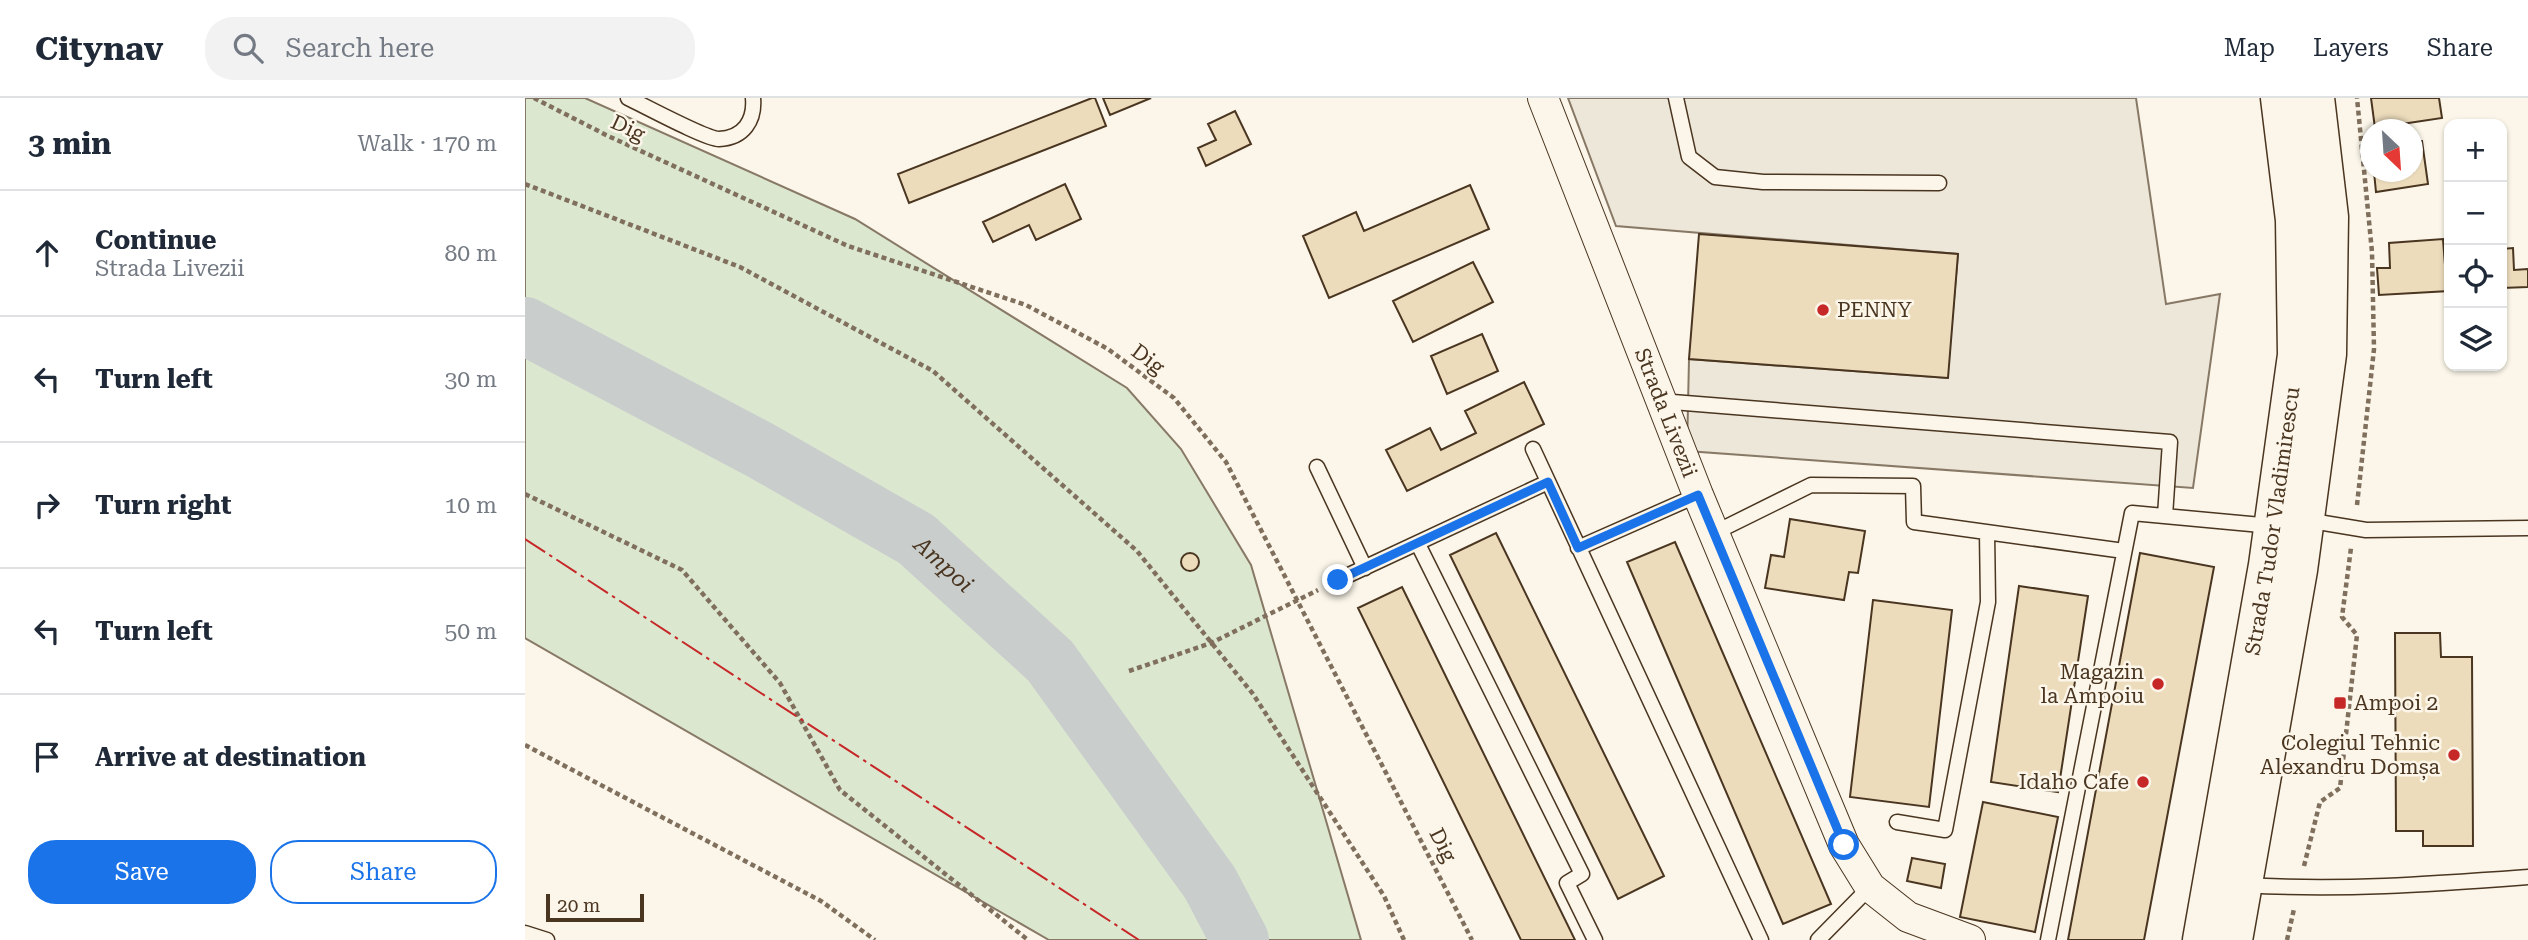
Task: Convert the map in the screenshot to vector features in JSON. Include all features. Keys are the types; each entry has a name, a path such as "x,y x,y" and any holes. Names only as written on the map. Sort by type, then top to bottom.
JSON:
{"main road":[{"name":"Strada Tudor Vladimirescu","path":"2234,940 2244,885 2289,523 2297,355 2298,265 2280,98"},
{"name":"Strada Tudor Vladimirescu","path":"2202,940 2327,354 2329,216 2315,98"}],"street":[{"name":"Strada Livezii","path":"1543,98 1698,495 1844,845 1870,887 1908,916 1970,940"}],"lane":[{"path":"628,98 717,139 735,135 750,124 754,113 753,98"},
{"path":"1676,98 1689,157 1715,177 1763,182 1939,183"},
{"path":"1661,401 2170,442 2165,516"},
{"path":"1533,449 1761,940"},
{"path":"1317,467 1365,568"},
{"path":"1338,580 1548,482"},
{"path":"1714,533 1811,485 1913,486 1914,522 2125,551"},
{"path":"1578,548 1698,495"},
{"path":"2048,940 2132,513 2366,530 2528,528"},
{"path":"1896,822 1945,830 1988,603 1987,532"},
{"path":"1418,544 1582,874 1567,883 1595,940"},
{"path":"2244,885 2299,889 2375,888 2528,877"},
{"path":"1818,940 1870,887"},
{"path":"525,933 547,940"}],"path":[{"name":"Dig","path":"534,98 606,135 848,246 1026,305 1108,349 1174,398 1226,462 1472,940"},
{"path":"525,184 740,267 933,371 1137,551 1253,694 1384,896 1404,940"},
{"path":"525,494 682,570 781,683 840,790 1028,940"},
{"path":"1129,671 1211,643 1298,600"},
{"path":"2287,940 2320,802 2340,788 2357,635"},
{"path":"525,745 821,901 875,940"}],"green space":[{"path":"525,98 585,98 855,219 1127,388 1181,449 1251,565 1361,940 1049,940 525,638"}],"shaded area":[{"path":"1568,98 2136,98 2166,304 2220,294 2193,488 1687,451 1689,359 1947,378 1958,254 1616,226"}],"building":[{"path":"1095,98 1106,126 909,203 898,174"},
{"path":"1103,98 1151,98 1110,115"},
{"path":"2371,98 2439,98 2442,118 2423,121 2374,119"},
{"path":"1235,111 1251,144 1206,166 1198,148 1216,140 1208,124"},
{"path":"2423,148 2428,184 2376,192 2375,182 2423,182"},
{"path":"1065,184 1081,219 1036,240 1029,225 993,242 983,222"},
{"path":"1470,185 1489,229 1329,298 1303,236 1356,212 1364,231"},
{"name":"PENNY","path":"1699,234 1958,254 1948,378 1689,359"},
{"path":"2443,239 2444,291 2379,295 2377,268 2390,268 2389,243"},
{"path":"2513,248 2514,270 2528,269 2528,287 2507,288 2507,249"},
{"path":"1473,262 1493,302 1413,342 1393,301"},
{"path":"1482,334 1498,371 1447,394 1431,356"},
{"path":"1524,382 1544,424 1407,491 1386,450 1430,428 1441,450 1476,433 1465,411"},
{"path":"1790,519 1865,531 1858,573 1849,572 1844,600 1765,588 1771,555 1784,557"},
{"path":"1496,533 1664,876 1618,899 1450,555"},
{"path":"1675,542 1831,904 1783,924 1627,562"},
{"path":"1190,553 1196,556 1199,562 1196,568 1190,571 1184,568 1181,562 1184,556"},
{"path":"2140,553 2214,567 2144,940 2068,940"},
{"path":"2019,586 2088,596 2058,792 1991,782"},
{"path":"1402,587 1575,940 1521,940 1358,608"},
{"path":"1873,600 1952,610 1929,807 1850,797"},
{"path":"2395,633 2440,633 2441,657 2472,657 2473,846 2423,846 2423,831 2396,831"},
{"path":"1983,802 2058,817 2035,932 1960,917"},
{"path":"1912,858 1945,864 1941,888 1907,881"}],"waterway":[{"name":"Ampoi","path":"525,326 760,450 916,539 1050,661 1210,883 1240,940"}],"power":[{"path":"525,539 1139,940"}],"place":[{"name":"PENNY","path":"1823,310"},
{"name":"Magazin la Ampoiu","path":"2158,684"},
{"name":"Ampoi 2","path":"2340,703"},
{"name":"Colegiul Tehnic Alexandru Domșa","path":"2454,755"},
{"name":"Idaho Cafe","path":"2143,782"}],"route":[{"path":"1338,580 1548,482 1578,548 1698,495 1844,845"}]}
